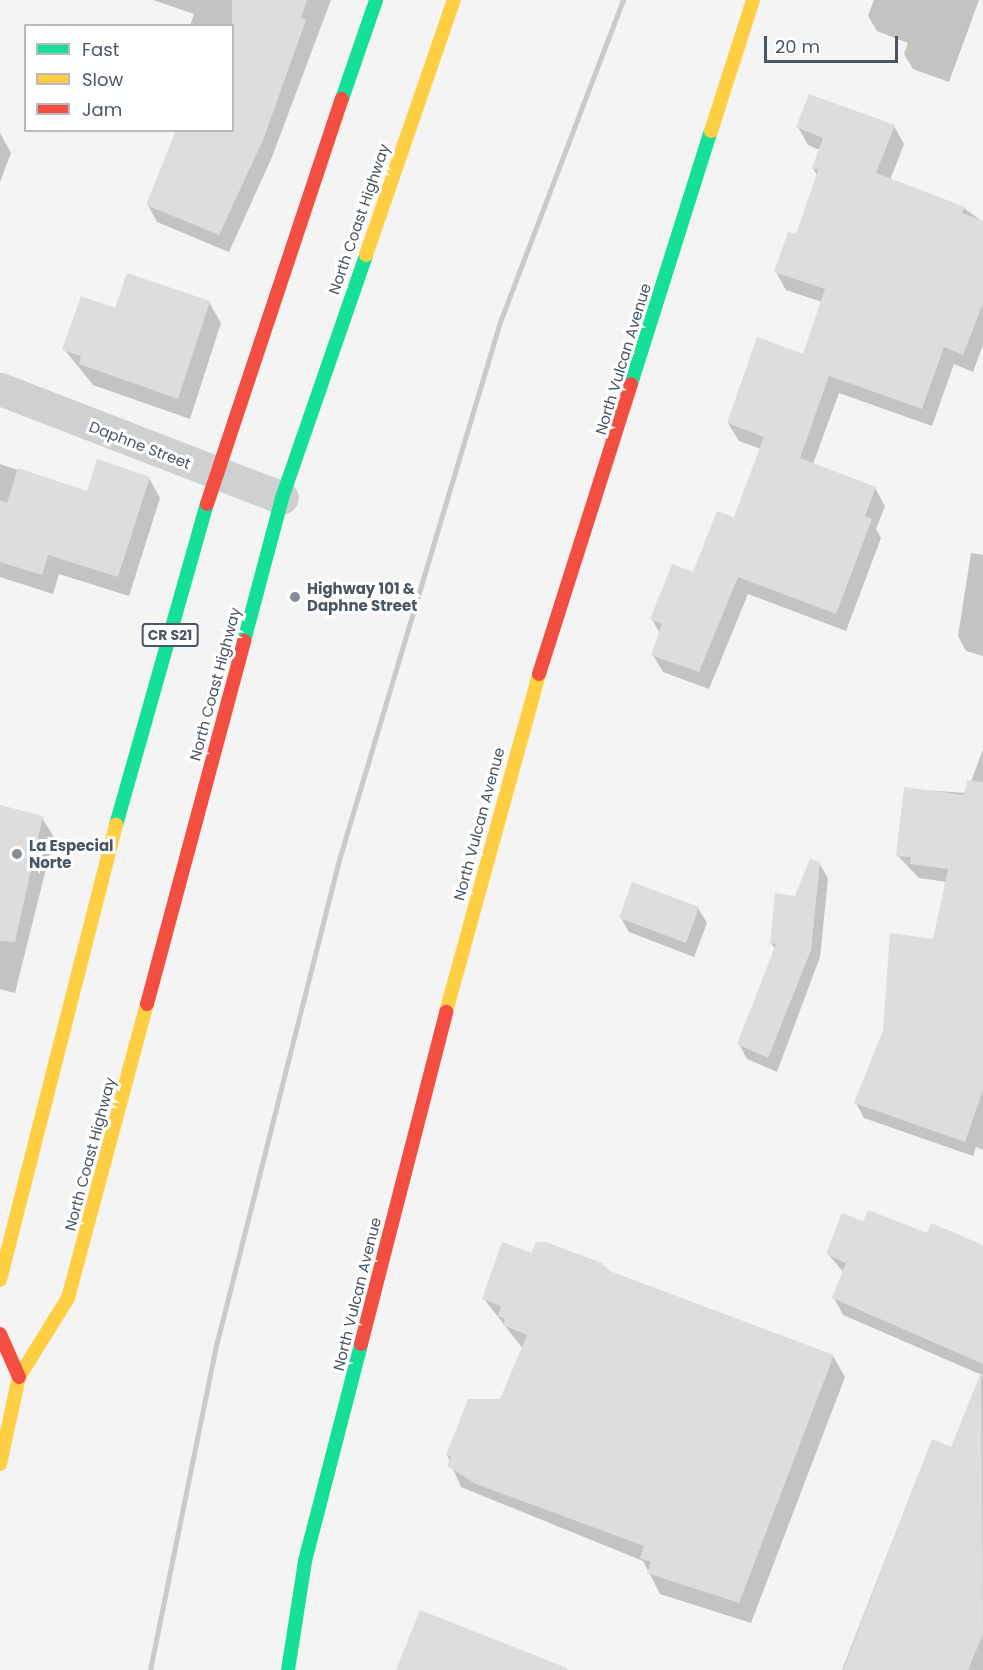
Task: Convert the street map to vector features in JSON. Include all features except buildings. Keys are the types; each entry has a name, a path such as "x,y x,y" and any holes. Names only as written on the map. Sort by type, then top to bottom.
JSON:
{"main road":[{"name":"CR S21","path":"0,1280 81,946 216,474 376,0"},
{"name":"North Coast Highway","path":"0,1464 10,1375 68,1298 282,498 454,0"},
{"name":"North Vulcan Avenue","path":"288,1670 305,1561 512,757 753,0"},
{"path":"0,1334 10,1375"}],"street":[{"name":"Daphne Street","path":"0,389 282,498"}],"railway":[{"path":"150,1670 217,1342 339,860 500,322 623,0"}],"traffic: fast":[{"path":"342,99 376,0"},
{"path":"631,384 711,131"},
{"path":"244,641 282,498 366,255"},
{"path":"116,825 207,504"},
{"path":"288,1670 305,1561 361,1344"}],"traffic: slow":[{"path":"366,255 454,0"},
{"path":"711,131 753,0"},
{"path":"446,1012 539,674"},
{"path":"0,1280 116,825"},
{"path":"0,1464 19,1377 68,1298 147,1004"}],"traffic: jam":[{"path":"207,504 342,99"},
{"path":"539,674 631,384"},
{"path":"147,1004 244,641"},
{"path":"361,1344 446,1012"},
{"path":"0,1334 19,1377"}],"place":[{"name":"Highway 101 & Daphne Street","path":"295,597"},
{"name":"La Especial Norte","path":"17,854"}]}
